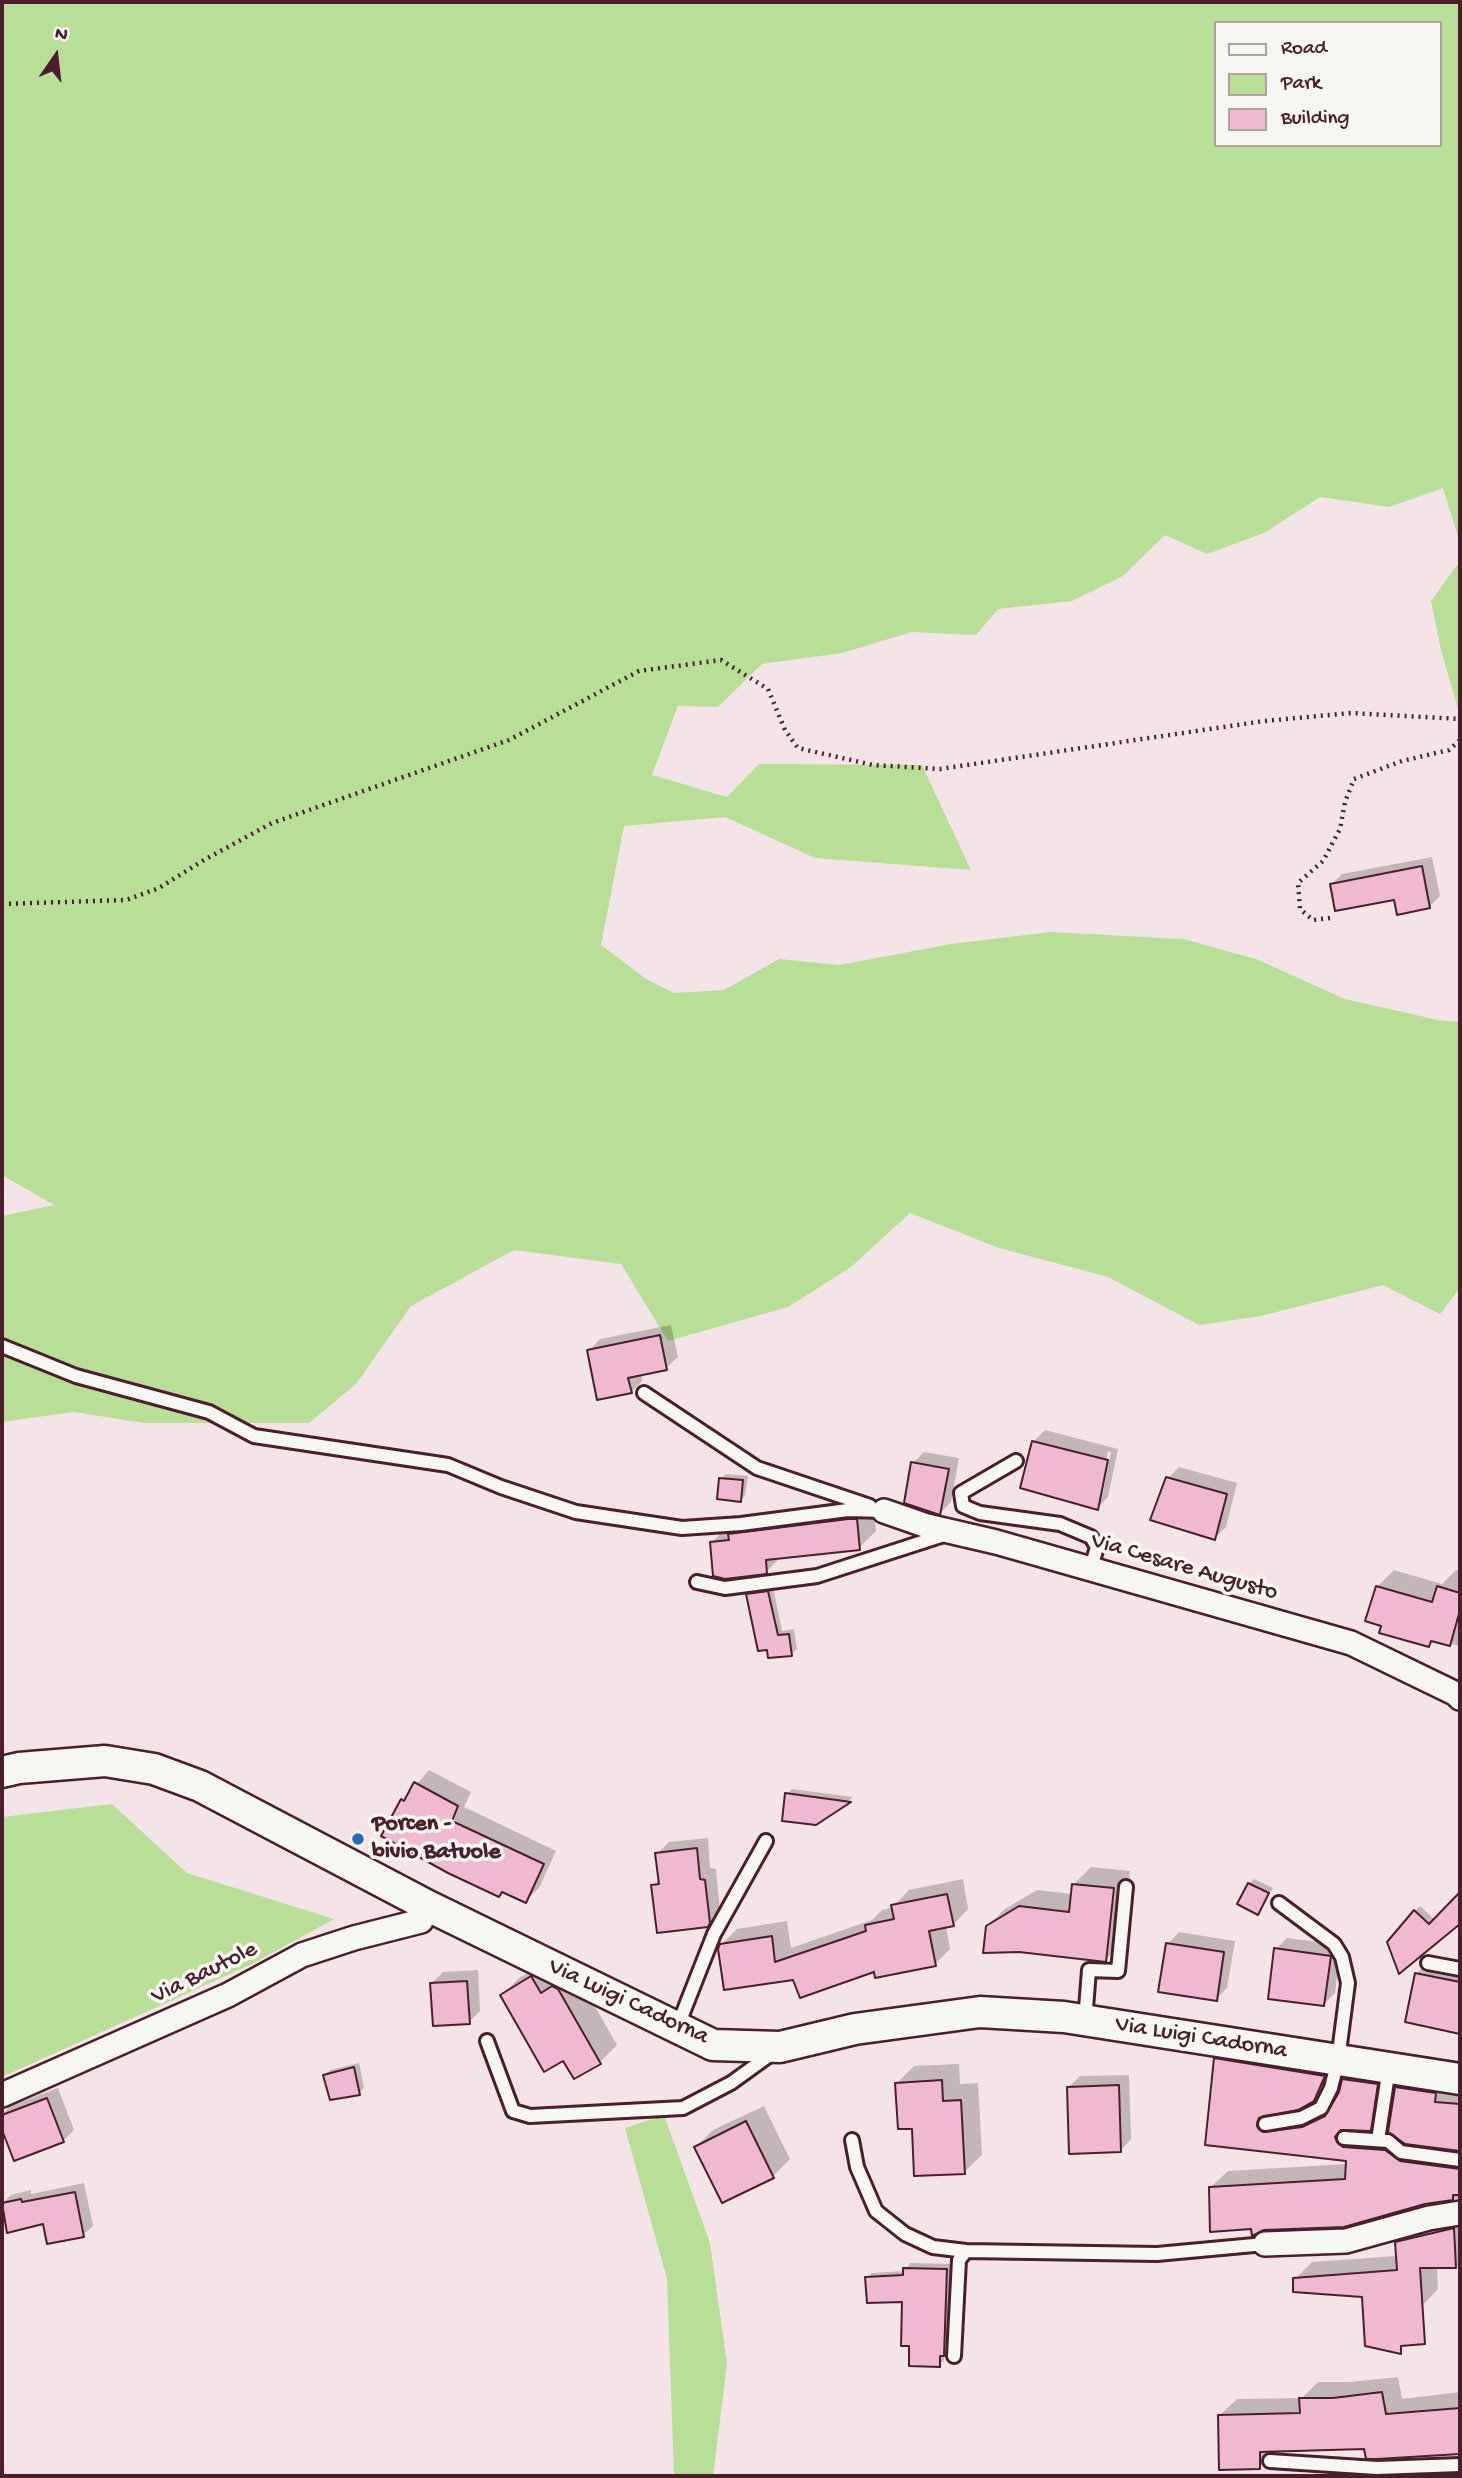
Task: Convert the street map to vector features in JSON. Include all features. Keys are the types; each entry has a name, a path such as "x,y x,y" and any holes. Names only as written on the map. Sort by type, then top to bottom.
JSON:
{"street":[{"name":"Via Cesare Augusto","path":"884,1511 1351,1643 1460,1698"},
{"name":"Via Luigi Cadorna","path":"2,1772 19,1768 105,1761 154,1769 219,1796 428,1906 713,2045 780,2047 855,2029 980,2012 1085,2021 1460,2079"},
{"name":"Via Bautole","path":"2,2095 228,1995 302,1955 421,1921 428,1906"},
{"path":"1265,2244 1346,2241 1429,2218 1460,2214"}],"lane":[{"path":"2,1346 76,1376 209,1412 254,1436 448,1465 576,1513 682,1528 741,1524 848,1510 884,1511"},
{"path":"644,1393 757,1468 884,1511"},
{"path":"1016,1461 961,1493 963,1506 980,1513 1060,1524 1091,1537 1097,1547 1091,1568"},
{"path":"697,1582 725,1588 817,1576 954,1532"},
{"path":"677,2028 714,1934 766,1841"},
{"path":"1085,2021 1089,1970 1118,1971 1126,1887"},
{"path":"1265,2124 1301,2118 1321,2108 1331,2088 1338,2060 1348,1983 1342,1957 1334,1944 1279,1903"},
{"path":"1428,1964 1460,1969"},
{"path":"487,2041 513,2111 530,2116 683,2108 731,2084 780,2047"},
{"path":"1378,2140 1390,2068"},
{"path":"1344,2138 1388,2141 1401,2152 1460,2160"},
{"path":"852,2140 857,2166 876,2211 905,2234 933,2247 966,2252 1157,2254 1265,2244"},
{"path":"954,2356 959,2260 966,2252"},
{"path":"1270,2461 1377,2468 1460,2465"}],"path":[{"path":"2,904 126,900 159,888 204,860 272,824 509,740 639,671 721,660 768,690 785,730 798,748 873,765 940,769 1264,721 1351,713 1460,719"},
{"path":"1330,918 1313,920 1300,909 1298,883 1323,861 1340,829 1345,802 1354,779 1402,761 1449,750 1460,740"}],"green space":[{"path":"2,2 1460,2 1460,543 1443,488 1389,507 1320,497 1264,533 1207,554 1165,535 1123,576 1072,601 998,609 976,635 912,632 842,653 762,664 718,707 678,706 652,775 727,797 759,764 922,765 971,870 815,858 725,817 624,826 601,945 646,979 674,993 724,990 779,959 840,965 951,944 1050,932 1183,939 1256,959 1345,999 1438,1020 1460,1022 1460,1288 1440,1314 1383,1285 1261,1316 1199,1325 1108,1277 999,1248 910,1213 851,1267 788,1307 668,1341 621,1264 514,1250 411,1306 356,1384 309,1423 144,1423 74,1412 2,1422 2,1216 54,1205 2,1175"},
{"path":"1460,561 1460,716 1441,650 1431,601"},
{"path":"112,1804 187,1873 334,1919 252,1964 2,2077 2,1817"},
{"path":"664,2115 710,2243 727,2364 713,2476 674,2476 667,2279 625,2128"}],"building":[{"path":"1422,866 1430,908 1397,915 1394,900 1335,911 1330,884"},
{"path":"660,1335 667,1370 628,1378 632,1393 597,1400 587,1350"},
{"path":"1032,1441 1108,1460 1098,1510 1020,1488"},
{"path":"911,1462 949,1469 940,1515 904,1503"},
{"path":"1166,1477 1227,1494 1215,1540 1150,1520"},
{"path":"719,1478 743,1480 741,1502 717,1499"},
{"path":"857,1519 860,1550 766,1560 767,1574 725,1579 713,1576 710,1542 729,1540 728,1534"},
{"path":"1376,1586 1432,1602 1437,1586 1460,1593 1460,1610 1450,1646 1431,1641 1429,1647 1379,1633 1381,1626 1365,1621"},
{"path":"768,1591 778,1635 789,1634 792,1656 768,1658 767,1650 758,1651 746,1594"},
{"path":"414,1782 458,1806 452,1821 544,1864 526,1903 502,1892 499,1897 448,1873 381,1836 401,1799 404,1801"},
{"path":"785,1793 851,1802 816,1825 782,1821"},
{"path":"697,1848 700,1879 705,1880 710,1923 708,1927 657,1933 651,1885 659,1884 655,1853"},
{"path":"1248,1883 1269,1893 1258,1915 1237,1904"},
{"path":"1072,1884 1114,1888 1106,1962 1019,1952 983,1953 986,1926 1019,1906 1069,1912"},
{"path":"1460,1892 1460,1924 1399,1974 1387,1942 1414,1910 1429,1924"},
{"path":"947,1894 954,1926 929,1931 936,1966 875,1978 874,1972 800,1998 793,1980 724,1990 718,1949 720,1944 772,1936 775,1962 866,1931 865,1925 894,1919 891,1905"},
{"path":"1166,1943 1224,1952 1217,2001 1158,1992"},
{"path":"1274,1948 1331,1956 1324,2006 1268,1999"},
{"path":"1415,1973 1460,1982 1460,2034 1405,2022"},
{"path":"531,1976 541,1993 552,1986 558,1989 601,2064 574,2079 563,2061 544,2072 500,1995"},
{"path":"467,1981 470,2024 433,2026 430,1983"},
{"path":"1214,2058 1325,2076 1314,2101 1298,2110 1259,2118 1257,2126 1263,2132 1302,2127 1325,2116 1339,2092 1342,2079 1378,2084 1371,2131 1341,2130 1335,2137 1337,2142 1343,2147 1385,2150 1400,2161 1460,2169 1460,2195 1453,2195 1453,2200 1425,2204 1344,2227 1264,2230 1252,2236 1251,2229 1210,2232 1209,2187 1345,2179 1346,2161 1205,2145"},
{"path":"354,2067 360,2095 330,2100 323,2075"},
{"path":"942,2080 943,2101 961,2100 965,2174 914,2176 912,2129 898,2129 895,2083"},
{"path":"1119,2085 1121,2152 1069,2154 1067,2087"},
{"path":"1395,2087 1436,2093 1435,2102 1460,2104 1460,2151 1405,2144 1388,2132"},
{"path":"47,2098 64,2142 14,2161 2,2130 2,2115"},
{"path":"746,2121 774,2178 722,2203 694,2147"},
{"path":"75,2192 84,2237 47,2244 43,2224 7,2233 2,2203"},
{"path":"1454,2228 1456,2268 1420,2268 1425,2344 1401,2346 1401,2354 1365,2346 1362,2297 1293,2292 1293,2278 1397,2270 1395,2242"},
{"path":"903,2268 947,2269 944,2356 940,2356 940,2367 909,2366 909,2346 901,2346 902,2302 867,2303 865,2277 903,2275"},
{"path":"1382,2392 1386,2414 1460,2408 1460,2454 1366,2459 1364,2449 1260,2452 1260,2469 1219,2470 1218,2415 1300,2413 1299,2398 1333,2398"}],"place":[{"name":"Porcen - bivio Batuole","path":"358,1839"}]}
